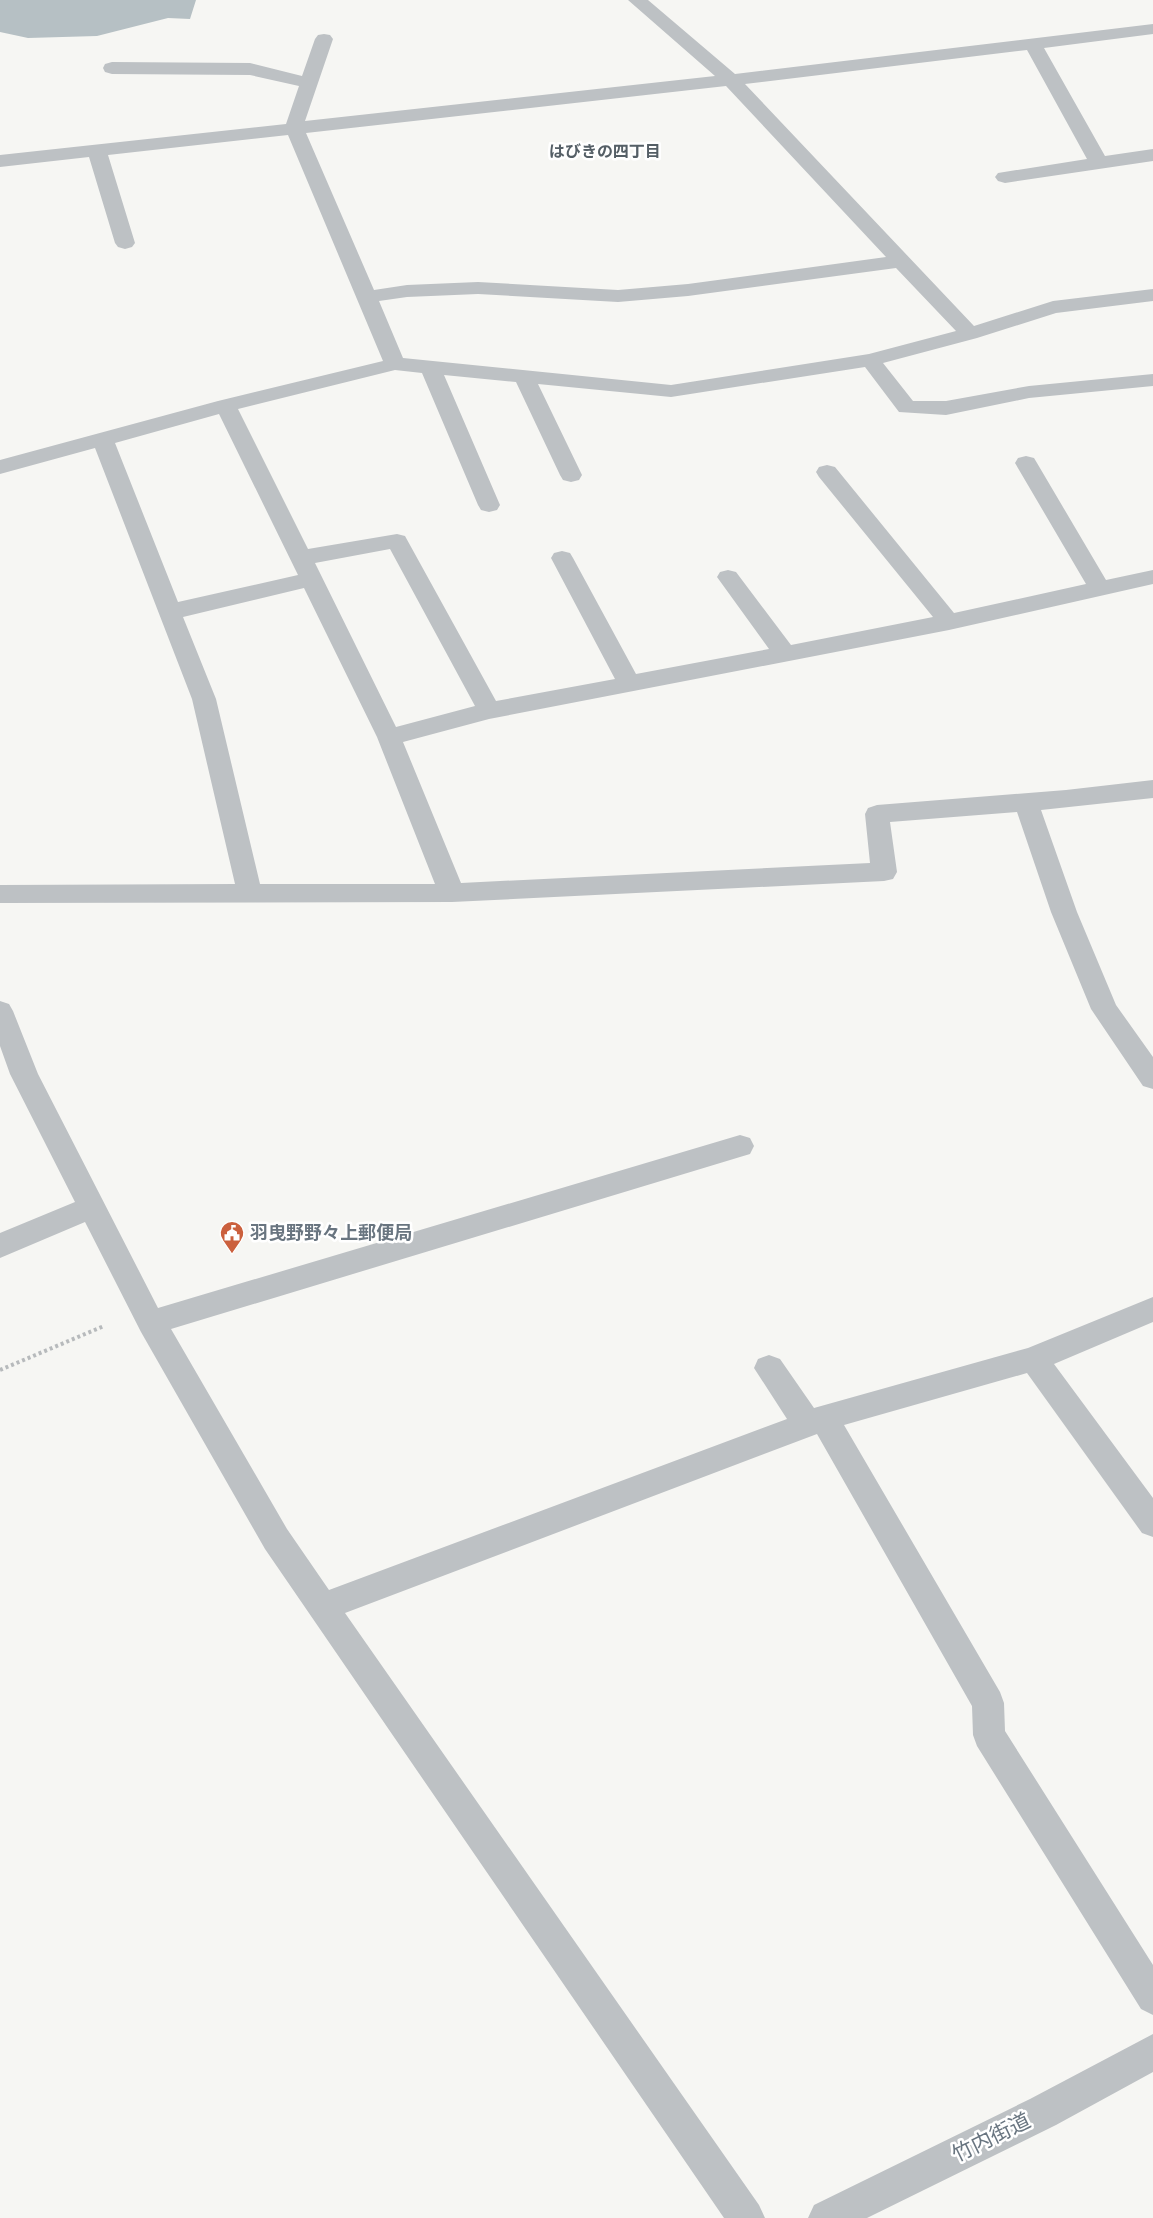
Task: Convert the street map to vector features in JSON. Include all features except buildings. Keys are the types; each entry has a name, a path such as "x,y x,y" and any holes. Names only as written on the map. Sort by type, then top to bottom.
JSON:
{"street":[{"path":"637,0 732,80 970,334"},
{"path":"0,161 732,80 1153,29"},
{"path":"324,39 294,127 395,364"},
{"path":"1032,43 1099,163"},
{"path":"112,68 250,69 309,83"},
{"path":"97,151 125,243"},
{"path":"1005,177 1153,156"},
{"path":"366,296 406,291 478,288 618,296 688,290 901,261"},
{"path":"0,467 226,406 395,364 672,391 870,360 970,334 1053,307 1153,295"},
{"path":"870,360 907,407 946,408 1029,392 1153,380"},
{"path":"430,368 489,505"},
{"path":"524,377 571,475"},
{"path":"226,406 389,737 452,893"},
{"path":"103,440 204,699 250,894"},
{"path":"1026,463 1100,589"},
{"path":"827,472 949,622"},
{"path":"170,612 397,541 489,711"},
{"path":"562,558 629,683"},
{"path":"728,577 784,652"},
{"path":"389,737 489,711 784,652 949,622 1153,577"},
{"path":"0,894 452,893 884,872 877,814 1026,803 1153,789"},
{"path":"1026,803 1064,912 1104,1009 1153,1078"},
{"path":"0,1011 24,1074 91,1207 148,1316 276,1539 746,2218"},
{"path":"148,1316 740,1146"},
{"path":"0,1246 91,1207"},
{"path":"322,1606 816,1421 1033,1359 1153,1309"},
{"path":"1033,1359 1153,1523"},
{"path":"769,1368 816,1421 988,1703 989,1735 1153,1997"},
{"name":"竹内街道","path":"828,2218 1043,2112 1153,2052"}],"path":[{"path":"0,1370 148,1316"}],"shaded area":[{"path":"0,0 196,0 190,19 168,18 97,36 28,38 0,32"}],"place":[{"name":"羽曳野野々上郵便局","path":"232,1254"}],"district":[{"name":"はびきの四丁目","path":"605,151"}]}
